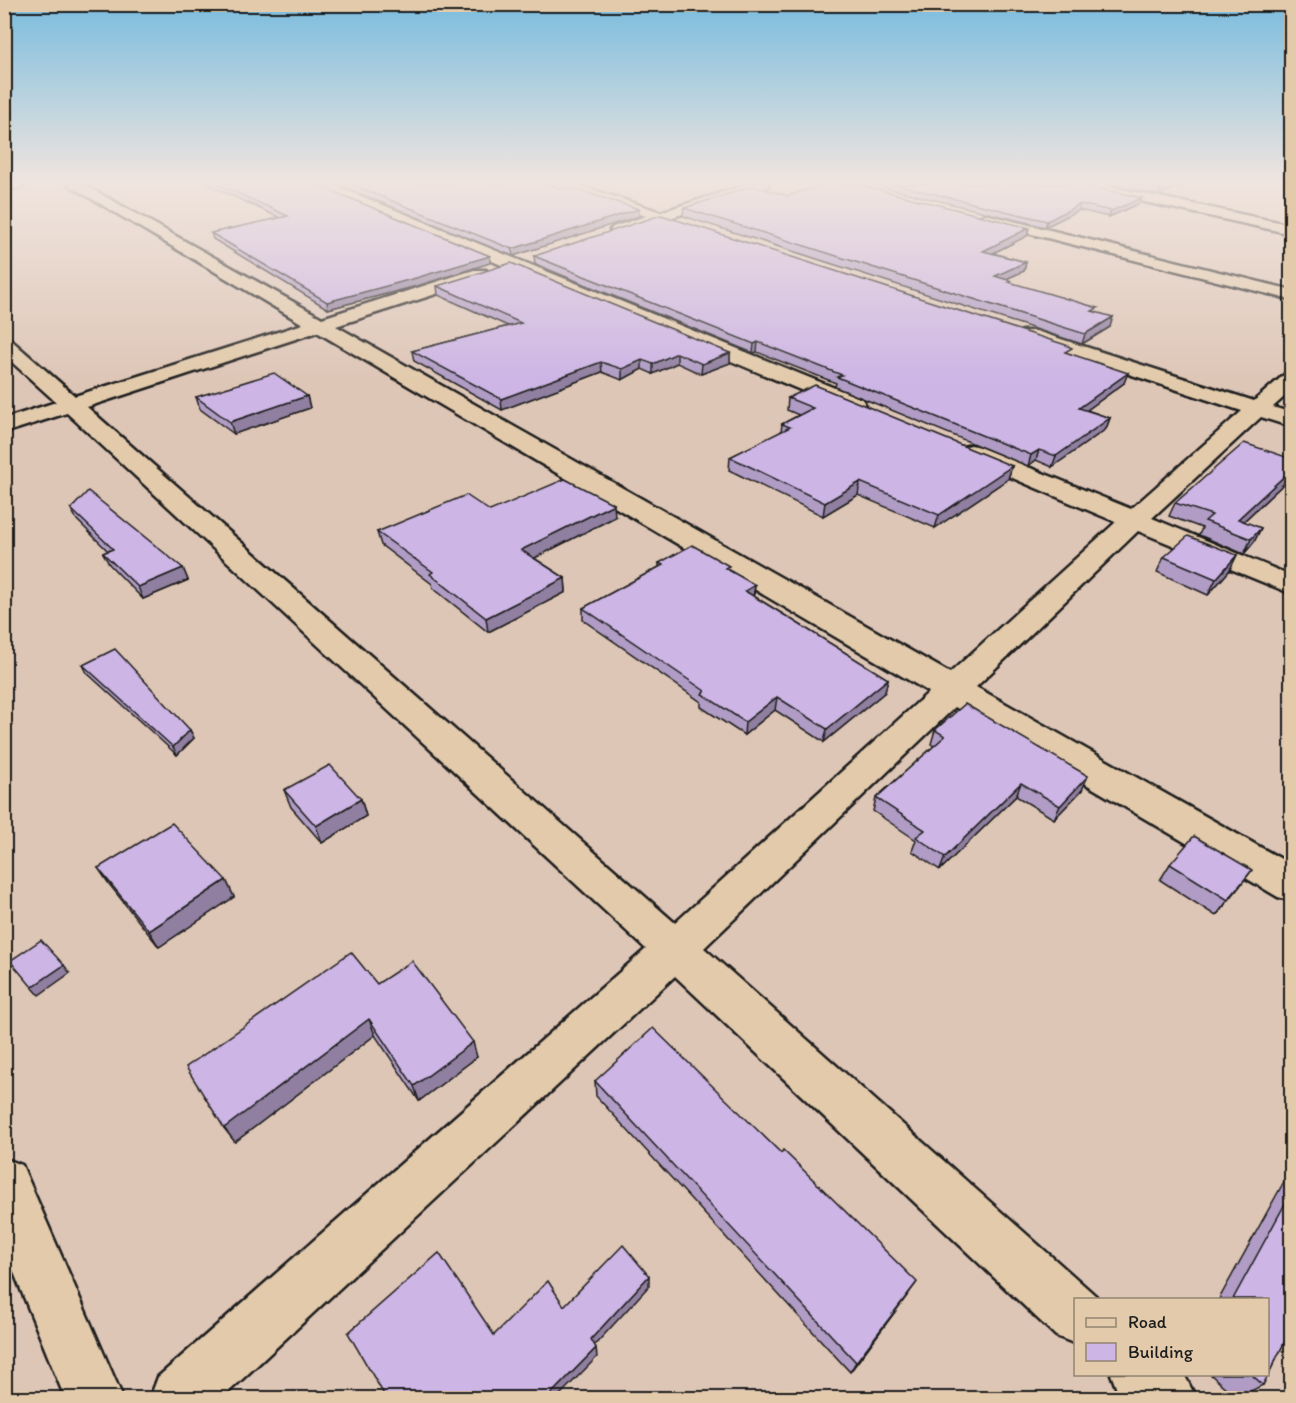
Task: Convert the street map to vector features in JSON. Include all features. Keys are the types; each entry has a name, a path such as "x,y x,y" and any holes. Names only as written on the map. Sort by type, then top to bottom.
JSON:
{"street":[{"path":"189,249 1292,885"},
{"path":"481,249 868,410"},
{"path":"1110,249 1292,295"},
{"path":"4,426 536,256"},
{"path":"1009,329 1274,414"},
{"path":"4,344 675,949 1074,1314"},
{"path":"179,1398 675,949 1134,520 1274,414 1292,378"},
{"path":"957,447 1292,586"},
{"path":"4,1183 94,1398"},
{"path":"1142,1376 1166,1398"}],"building":[{"path":"239,249 474,249 490,256 416,278 327,302"},
{"path":"554,249 768,249 1066,345 1072,348 1065,352 1128,373 1079,408 1110,418 1056,456 1039,450 1031,455 837,377 842,375 758,342 754,344 534,256"},
{"path":"816,249 986,249 983,251 1026,262 995,276 1098,308 1092,311 1113,317 1085,334"},
{"path":"511,263 730,353 702,364 677,353 653,364 642,360 622,369 601,362 501,399 412,351 521,323 437,286"},
{"path":"274,373 307,396 230,422 196,397"},
{"path":"815,385 1012,466 939,515 860,482 825,503 730,457 790,427 782,424 813,408 788,398"},
{"path":"1244,443 1292,459 1292,469 1238,519 1261,528 1251,539 1205,521 1212,515 1175,503"},
{"path":"565,479 614,504 521,550 565,578 486,618 430,574 433,572 377,532 466,495 490,511"},
{"path":"88,491 183,568 138,587 103,553 113,549 71,509"},
{"path":"1188,536 1237,555 1216,579 1164,557"},
{"path":"692,545 729,566 725,568 755,585 745,591 888,679 827,729 777,697 745,722 702,694 705,691 583,608 663,565 659,563"},
{"path":"115,649 190,730 173,747 83,665"},
{"path":"965,704 1088,776 1060,806 1021,783 945,857 916,837 925,830 876,798 945,736 935,730"},
{"path":"330,765 361,799 316,826 284,790"},
{"path":"172,823 226,880 149,931 98,868"},
{"path":"1194,836 1252,870 1228,900 1170,864"},
{"path":"41,940 64,965 32,987 10,961"},
{"path":"351,952 377,984 412,961 473,1042 414,1086 369,1019 224,1128 186,1067"},
{"path":"653,1028 781,1153 783,1150 917,1282 856,1362 595,1081"},
{"path":"1292,1191 1292,1327 1269,1373 1269,1298 1234,1298"},
{"path":"623,1245 649,1276 591,1339 596,1348 547,1398 386,1398 348,1333 439,1253 494,1335 548,1281 564,1306"},
{"path":"1253,1376 1268,1376 1263,1385"}]}
